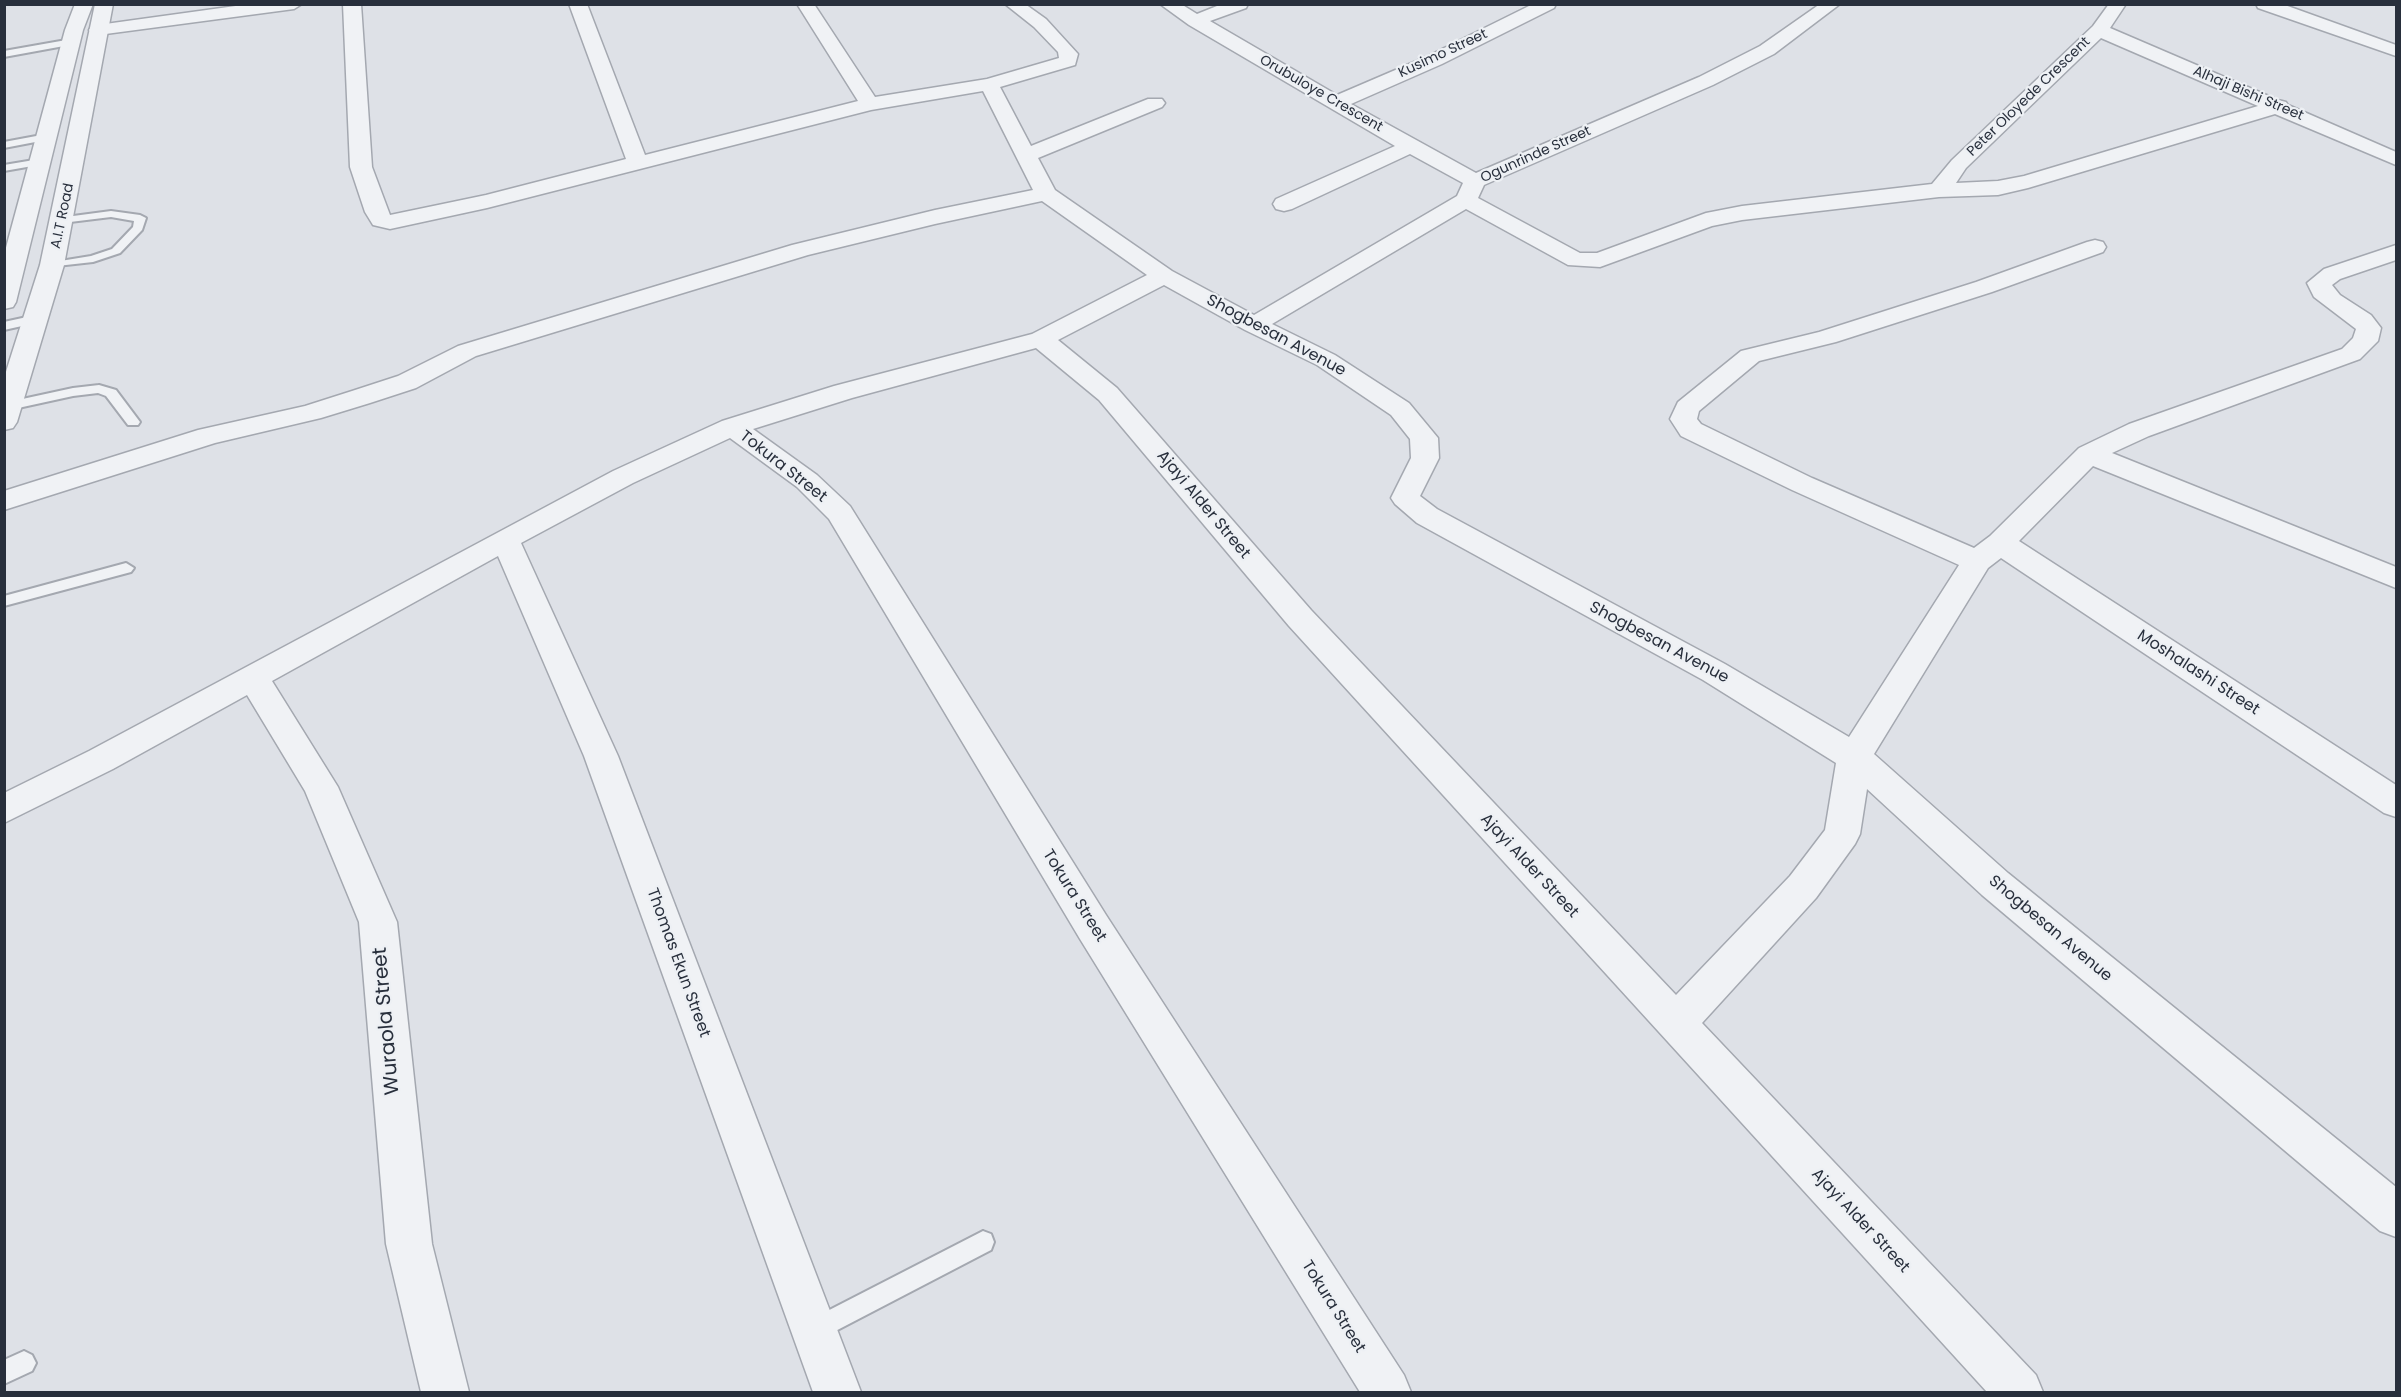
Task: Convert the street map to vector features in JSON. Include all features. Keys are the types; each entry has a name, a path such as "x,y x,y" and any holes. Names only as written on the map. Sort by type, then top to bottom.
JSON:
{"street":[{"path":"5,300 84,4"},
{"name":"A.I.T Road","path":"7,414 52,265 104,4"},
{"path":"98,30 294,4"},
{"path":"352,4 361,167 376,213 381,220 390,222 638,164 870,104 989,84 1068,61 1069,54 1040,23 1013,4"},
{"path":"578,4 638,164"},
{"path":"805,4 870,104"},
{"name":"Orubuloye Crescent","path":"1168,4 1410,146 1567,255 1586,261 1600,260 1706,220 1742,213 1939,190 1998,188 2028,182 2279,106"},
{"path":"1195,21 1240,4"},
{"name":"Kusimo Street","path":"1338,102 1435,60 1548,4"},
{"name":"Ogunrinde Street","path":"1254,325 1471,190 1706,81 1767,50 1832,4"},
{"name":"Peter Oloyede Crescent","path":"1939,190 1959,164 2099,30 2118,4"},
{"path":"2264,4 2397,51"},
{"name":"Alhaji Bishi Street","path":"2099,30 2397,159"},
{"name":"Shogbesan Avenue","path":"989,84 1046,194 1164,276 1254,325 1326,360 1400,409 1424,438 1425,458 1405,498 1427,516 1714,672 1854,757 1995,884 2397,1215"},
{"path":"1027,155 1155,103"},
{"path":"1284,204 1410,146"},
{"path":"4,501 208,436 361,397 406,382 468,351 800,250 935,217 1046,194"},
{"name":"Moshalashi Street","path":"2095,247 1984,287 1827,337 1750,356 1687,408 1683,419 1691,430 1802,484 1988,552 2397,803"},
{"path":"1676,1023 1803,886 1842,834 1854,757 1988,552 2089,454 2139,430 2351,354 2365,341 2369,328 2362,320 2322,292 2319,283 2332,274 2397,252"},
{"path":"4,809 101,760 252,676 623,477 732,427 843,392 1041,339 1164,276"},
{"name":"Ajayi Alder Street","path":"1041,339 1108,394 1300,618 2019,1392"},
{"name":"Tokura Street","path":"732,427 807,481 840,513 1094,927 1387,1392"},
{"path":"2089,454 2397,578"},
{"name":"Thomas Ekun Street","path":"505,539 601,756 837,1392"},
{"name":"Wuraola Street","path":"252,676 321,788 378,922 409,1244 445,1392"}],"lane":[{"path":"4,54 72,42"},
{"path":"4,145 47,137"},
{"path":"4,168 40,162"},
{"path":"52,265 93,259 116,251 138,228 140,218 111,214 62,220"},
{"path":"4,326 36,319"},
{"path":"7,414 73,392 99,389 111,393 133,422"},
{"path":"4,601 126,568"},
{"path":"814,1330 983,1242"}]}
